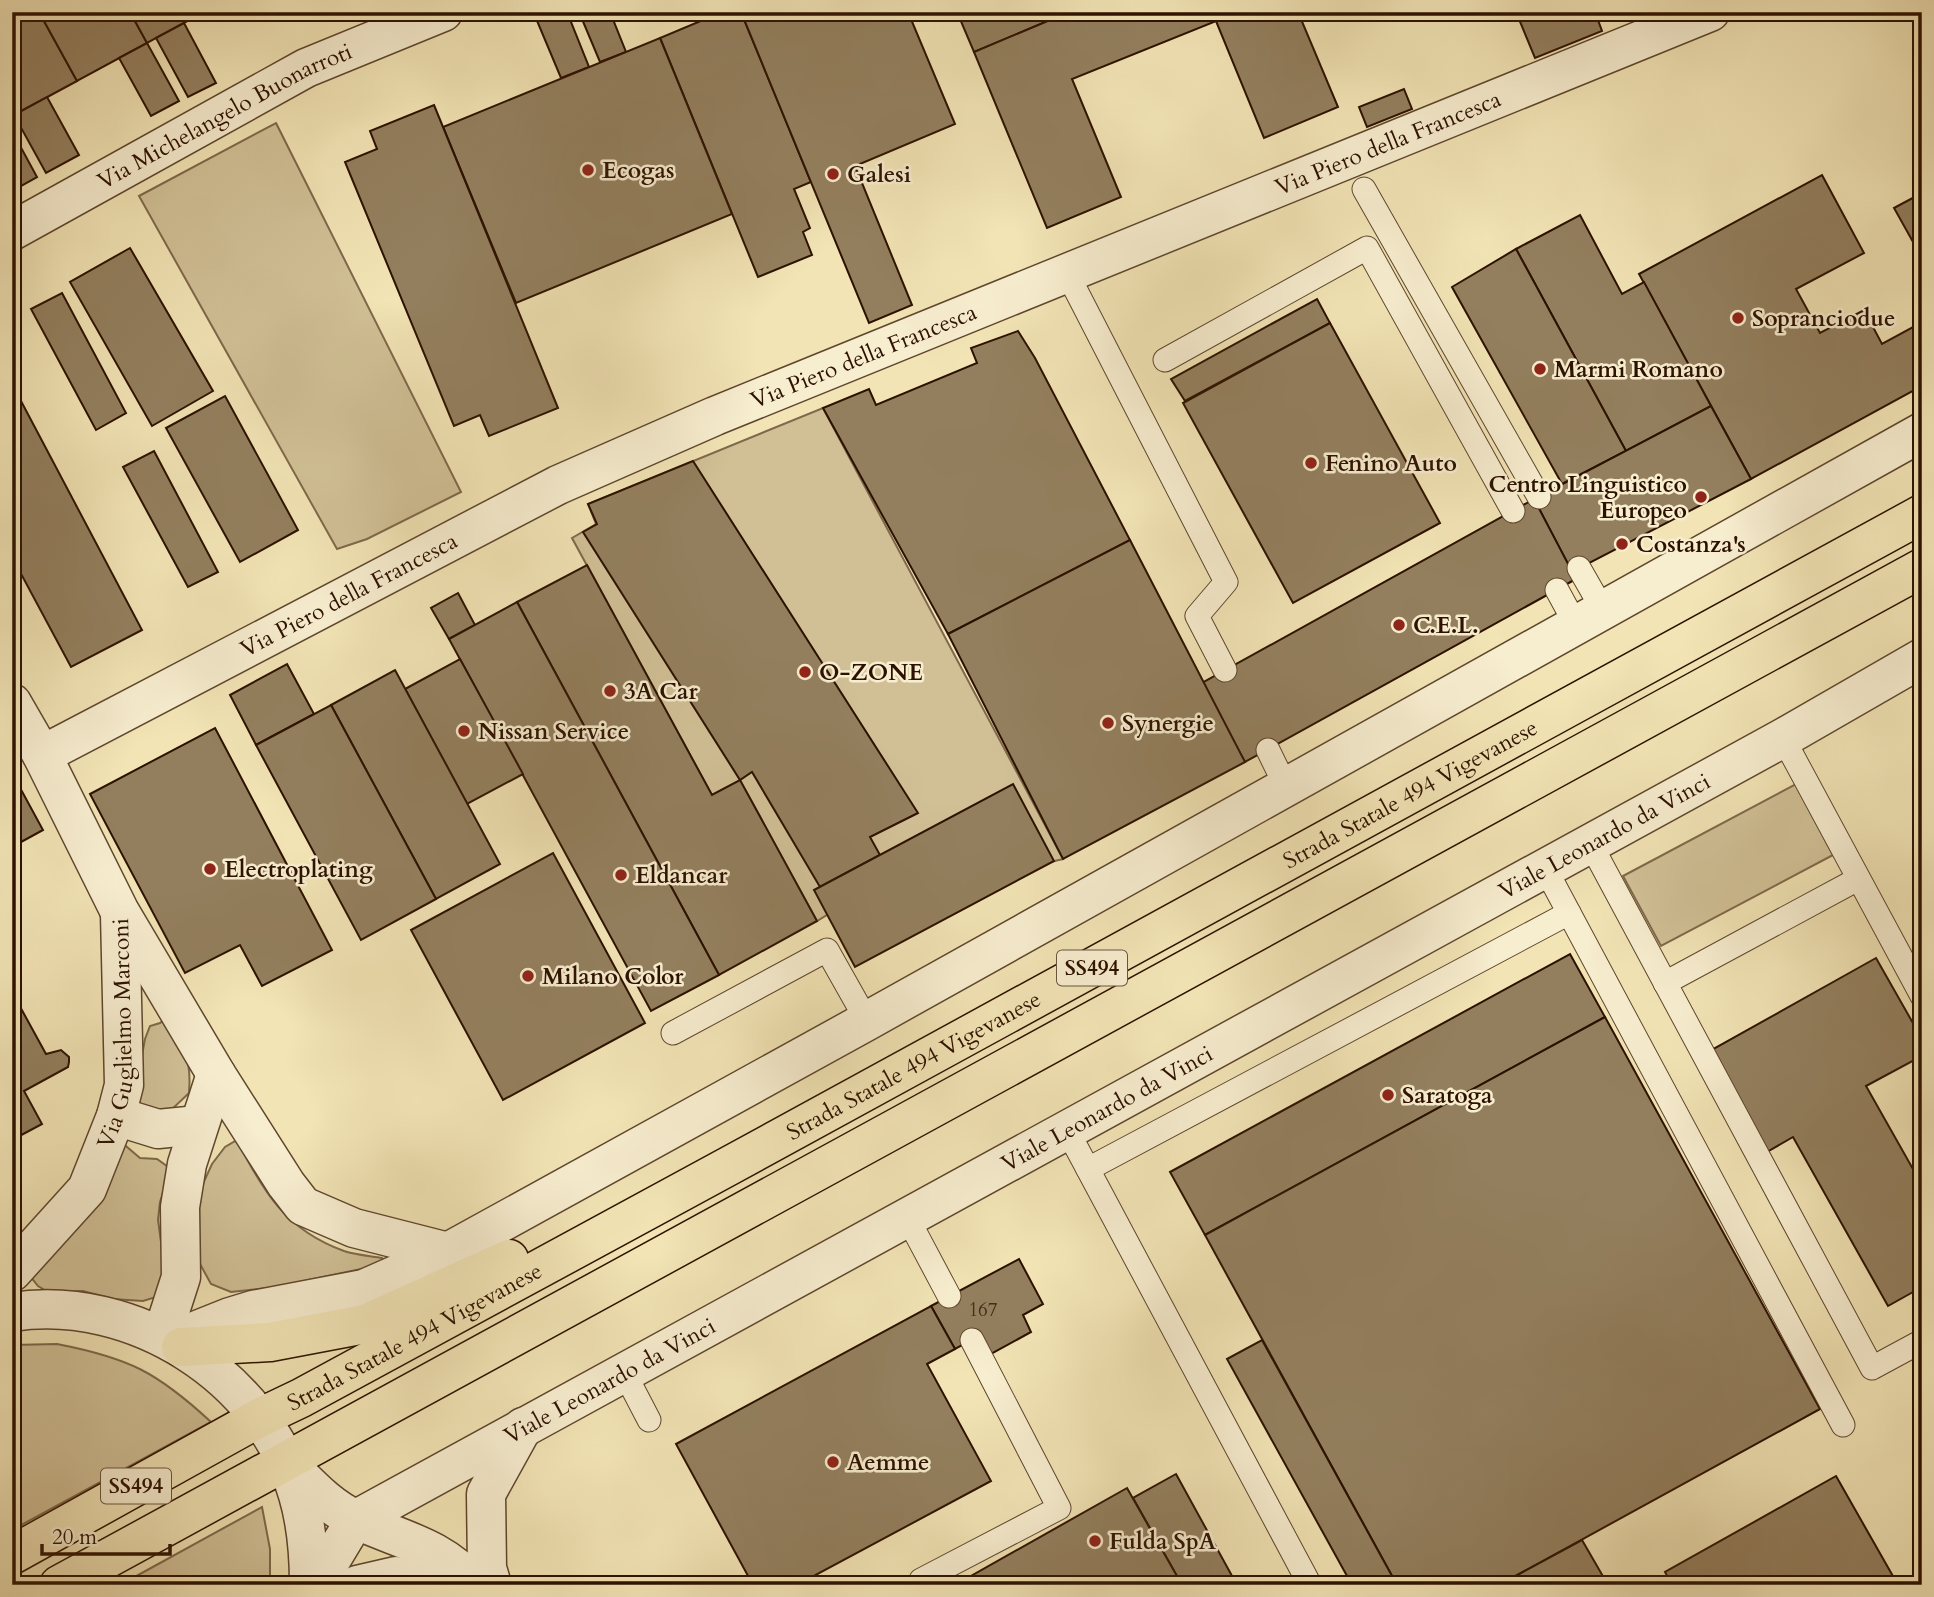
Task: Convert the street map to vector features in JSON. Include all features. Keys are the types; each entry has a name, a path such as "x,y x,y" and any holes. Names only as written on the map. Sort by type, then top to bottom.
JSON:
{"main road":[{"name":"Strada Statale 494 Vigevanese","path":"12,1555 1922,514"},
{"name":"Strada Statale 494 Vigevanese","path":"59,1585 1922,568"},
{"path":"171,1341 270,1342 365,1324 540,1245 727,1167"}],"street":[{"name":"Via Michelangelo Buonarroti","path":"12,231 306,68 443,12"},
{"name":"Via Piero della Francesca","path":"42,755 558,485 715,416 1710,12"},
{"path":"171,1341 254,1310 364,1289 448,1252 1922,432"},
{"name":"Viale Leonardo da Vinci","path":"355,1520 1545,868 1922,658"},
{"name":"Via Guglielmo Marconi","path":"12,702 42,755 120,912 124,1085 116,1116 87,1189 12,1272"},
{"path":"120,912 216,1074 282,1179 303,1206 354,1228 448,1252"},
{"path":"171,1341 181,1277 180,1207 187,1164 216,1074"},
{"path":"116,1116 158,1129 198,1125"},
{"path":"181,1277 230,1317"},
{"path":"12,1311 61,1310 126,1322 171,1341 199,1358 232,1386 260,1418 285,1461 298,1495 308,1543 309,1585"},
{"path":"492,1585 487,1568 486,1494 523,1427"},
{"path":"285,1461 323,1500 355,1520 417,1543 459,1568 474,1585"},
{"path":"316,1585 355,1520"},
{"path":"357,1585 396,1576 438,1585"}],"lane":[{"path":"1364,189 1539,497"},
{"path":"1165,360 1367,248 1513,511"},
{"path":"1067,273 1226,582 1197,615 1225,670"},
{"path":"1579,568 1590,617"},
{"path":"1557,590 1590,617"},
{"path":"1783,737 1922,996"},
{"path":"1268,750 1286,787"},
{"path":"1590,843 1872,1368 1922,1341"},
{"path":"1545,868 1843,1425"},
{"path":"1665,983 1858,879"},
{"path":"1088,1169 1569,913"},
{"path":"673,1032 827,950 867,1021"},
{"path":"1067,1130 1310,1585"},
{"path":"907,1217 949,1296"},
{"path":"921,1580 1059,1508 972,1340"},
{"path":"624,1372 649,1420"}],"shaded area":[{"path":"276,123 461,492 367,539 337,549 139,196"},
{"name":"O-ZONE","path":"823,408 1063,859 827,915 817,921 740,780 712,795 572,538 596,524 588,504"},
{"path":"1796,784 1833,855 1661,946 1623,876"},
{"path":"166,1018 185,1054 190,1081 189,1093 167,1114 133,1104 145,1039 150,1026"},
{"path":"237,1140 278,1207 306,1232 349,1252 382,1258 385,1264 275,1287 231,1292 211,1284 200,1264 197,1211 201,1188 212,1164 225,1147"},
{"path":"120,1141 140,1158 157,1159 171,1169 160,1202 158,1220 165,1271 156,1297 143,1301 113,1299 83,1291 48,1292 38,1286 30,1276"},
{"path":"57,1344 104,1355 141,1370 158,1379 211,1422 12,1530 12,1345"},
{"path":"262,1507 270,1549 270,1585 120,1585"}],"building":[{"path":"12,12 39,12 77,81 14,115"},
{"path":"39,12 130,12 147,43 77,81"},
{"path":"130,12 204,12 147,43"},
{"path":"544,12 567,12 589,67 561,78 535,16"},
{"path":"579,12 610,12 626,52 600,62"},
{"path":"722,12 741,12 811,182 794,189 810,228 803,232 812,255 758,277 660,38"},
{"name":"Galesi","path":"741,12 908,12 955,124 855,166 912,305 869,323"},
{"path":"957,12 1045,12 1048,21 974,52"},
{"path":"1045,12 1069,12 1048,21"},
{"path":"1069,12 1298,12 1338,107 1264,138 1216,21 1072,79 1121,197 1047,228 974,52"},
{"path":"1516,12 1595,12 1602,31 1535,58"},
{"path":"184,23 216,83 188,97 156,38"},
{"name":"Ecogas","path":"660,38 732,214 516,303 443,127"},
{"path":"147,43 179,101 151,116 119,58"},
{"path":"1404,89 1412,109 1367,127 1359,107"},
{"path":"47,97 79,155 46,173 14,115"},
{"path":"434,105 558,408 489,436 480,415 454,426 345,162 377,149 370,131"},
{"path":"12,131 37,177 12,191"},
{"name":"Sopranciodue","path":"1822,175 1864,253 1796,289 1820,333 1864,310 1882,344 1913,327 1922,342 1922,386 1751,479 1639,274"},
{"path":"1922,193 1922,258 1894,208"},
{"path":"1580,215 1622,294 1644,282 1711,406 1626,451 1516,249"},
{"path":"130,248 213,391 152,426 70,282"},
{"name":"Marmi Romano","path":"1516,249 1626,451 1562,484 1452,287"},
{"path":"62,293 126,413 96,430 31,309"},
{"path":"1317,299 1330,323 1185,401 1171,379"},
{"path":"1922,322 1922,342 1913,327"},
{"name":"Fenino Auto","path":"1330,323 1440,523 1293,603 1183,403"},
{"path":"1018,331 1035,358 1130,540 948,634 823,408 869,389 876,405 977,363 971,348"},
{"path":"12,384 142,630 71,667 12,557"},
{"path":"225,396 298,530 240,562 166,428"},
{"path":"1711,406 1751,479 1572,572 1534,499"},
{"path":"154,451 218,572 188,587 123,467"},
{"path":"693,461 918,813 870,837 880,855 820,887 752,772 740,780 583,532 597,524 588,504"},
{"name":"C.E.L.","path":"1534,499 1576,579 1245,762 1202,683"},
{"name":"Synergie","path":"1130,540 1245,762 1063,859 948,634"},
{"name":"3A Car","path":"587,565 712,795 740,780 817,921 719,975 517,602"},
{"path":"458,593 475,625 449,639 431,608"},
{"name":"Eldancar","path":"517,602 719,975 651,1011 449,639"},
{"name":"Nissan Service","path":"460,659 523,774 467,804 405,689"},
{"path":"287,664 314,714 256,745 230,695"},
{"path":"395,670 500,864 436,899 331,705"},
{"path":"331,705 436,899 361,940 256,745"},
{"name":"Electroplating","path":"215,728 332,950 262,986 240,945 185,973 90,794"},
{"path":"12,773 43,830 12,847"},
{"path":"1013,784 1054,861 855,967 814,890"},
{"name":"Milano Color","path":"553,853 645,1023 503,1100 411,930"},
{"name":"Saratoga","path":"1570,954 1605,1017 1205,1235 1170,1172"},
{"path":"1876,958 1922,1039 1922,1056 1866,1086 1922,1185 1922,1287 1888,1306 1793,1137 1767,1152 1710,1051"},
{"path":"12,992 46,1054 61,1050 69,1057 69,1062 68,1067 24,1091 42,1124 12,1140"},
{"path":"1605,1017 1820,1409 1499,1585 1397,1585 1205,1235"},
{"path":"1019,1259 1043,1304 1023,1315 1031,1332 991,1354 981,1335 955,1349 931,1306"},
{"name":"Aemme","path":"931,1306 955,1349 927,1364 991,1481 797,1585 753,1585 676,1444"},
{"path":"1262,1340 1397,1585 1352,1585 1227,1359"},
{"path":"1176,1474 1237,1585 1182,1585 1133,1498"},
{"path":"1836,1476 1898,1585 1672,1585 1665,1572"},
{"name":"Fulda SpA","path":"1127,1488 1182,1585 955,1585"},
{"path":"1582,1540 1608,1585 1499,1585"}],"place":[{"name":"Ecogas","path":"588,170"},
{"name":"Galesi","path":"833,174"},
{"name":"Sopranciodue","path":"1738,318"},
{"name":"Marmi Romano","path":"1540,369"},
{"name":"Fenino Auto","path":"1311,463"},
{"name":"Centro Linguistico Europeo","path":"1701,497"},
{"name":"Costanza's","path":"1622,544"},
{"name":"C.E.L.","path":"1399,625"},
{"name":"O-ZONE","path":"805,672"},
{"name":"3A Car","path":"610,691"},
{"name":"Synergie","path":"1108,723"},
{"name":"Nissan Service","path":"464,731"},
{"name":"Electroplating","path":"210,869"},
{"name":"Eldancar","path":"621,875"},
{"name":"Milano Color","path":"528,976"},
{"name":"Saratoga","path":"1388,1095"},
{"name":"Aemme","path":"833,1462"},
{"name":"Fulda SpA","path":"1095,1541"}]}
